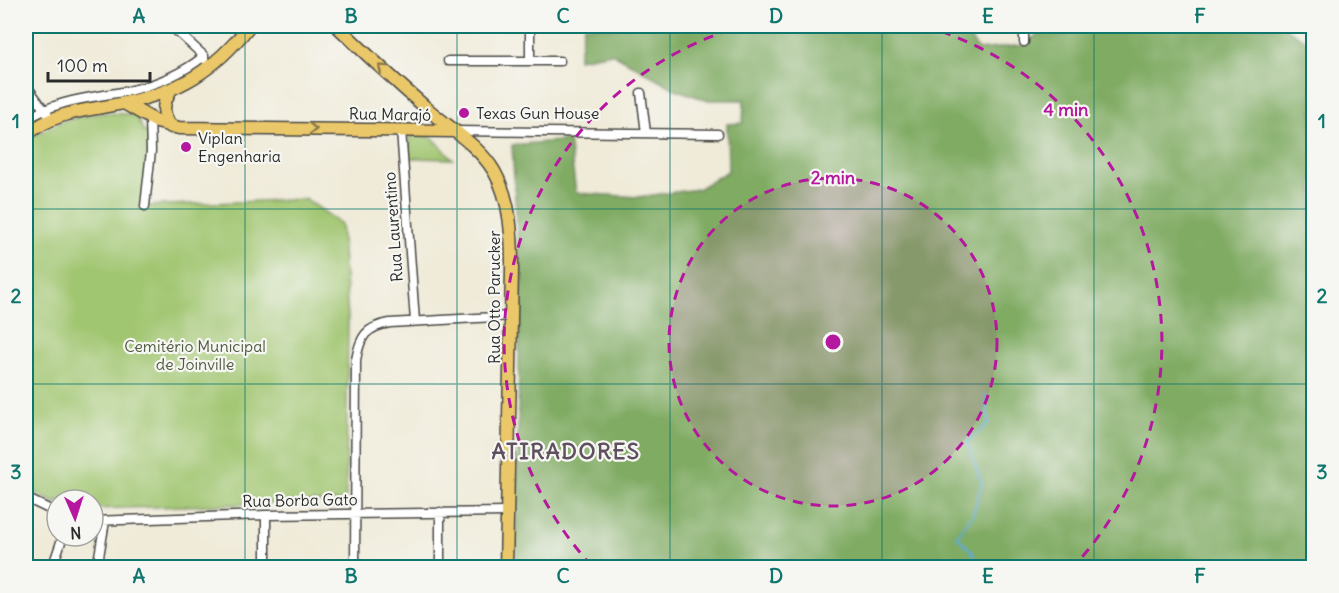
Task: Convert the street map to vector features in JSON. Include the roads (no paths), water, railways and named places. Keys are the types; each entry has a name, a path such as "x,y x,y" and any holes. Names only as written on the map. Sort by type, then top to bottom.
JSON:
{"main road":[{"path":"26,135 48,114 124,103 170,91 205,71 231,47 249,26"},
{"name":"Rua Otto Parucker","path":"337,26 488,161 503,191 512,240 506,567"},
{"path":"170,91 163,108 171,127"},
{"name":"Rua Marajó","path":"124,103 171,127 454,131"},
{"path":"418,130 428,120 425,107"}],"street":[{"path":"171,26 204,56 205,71"},
{"path":"530,26 530,61"},
{"path":"1024,26 1024,42"},
{"path":"26,120 48,114 71,100 150,85 180,73 204,56"},
{"path":"448,62 560,61"},
{"path":"26,85 48,114"},
{"path":"641,93 646,133"},
{"path":"144,206 151,151 150,118"},
{"name":"Rua Laurentino","path":"401,130 415,321"},
{"name":"Rua Marajó","path":"454,131 718,134"},
{"path":"355,567 356,360 364,334 379,325 512,316"},
{"path":"26,498 45,507"},
{"path":"440,512 440,567"},
{"name":"Rua Borba Gato","path":"105,521 266,515 508,512"},
{"path":"266,515 266,567"},
{"path":"52,567 59,548"},
{"path":"97,567 100,548"}],"waterway":[{"path":"978,568 973,553 957,536 973,514 982,484 967,442 989,423 985,394"}],"place":[{"name":"Texas Gun House","path":"464,113"},
{"name":"Viplan Engenharia","path":"186,147"}],"district":[{"name":"ATIRADORES","path":"566,451"}],"park label":[{"name":"Cemitério Municipal de Joinville","path":"195,355"}]}
